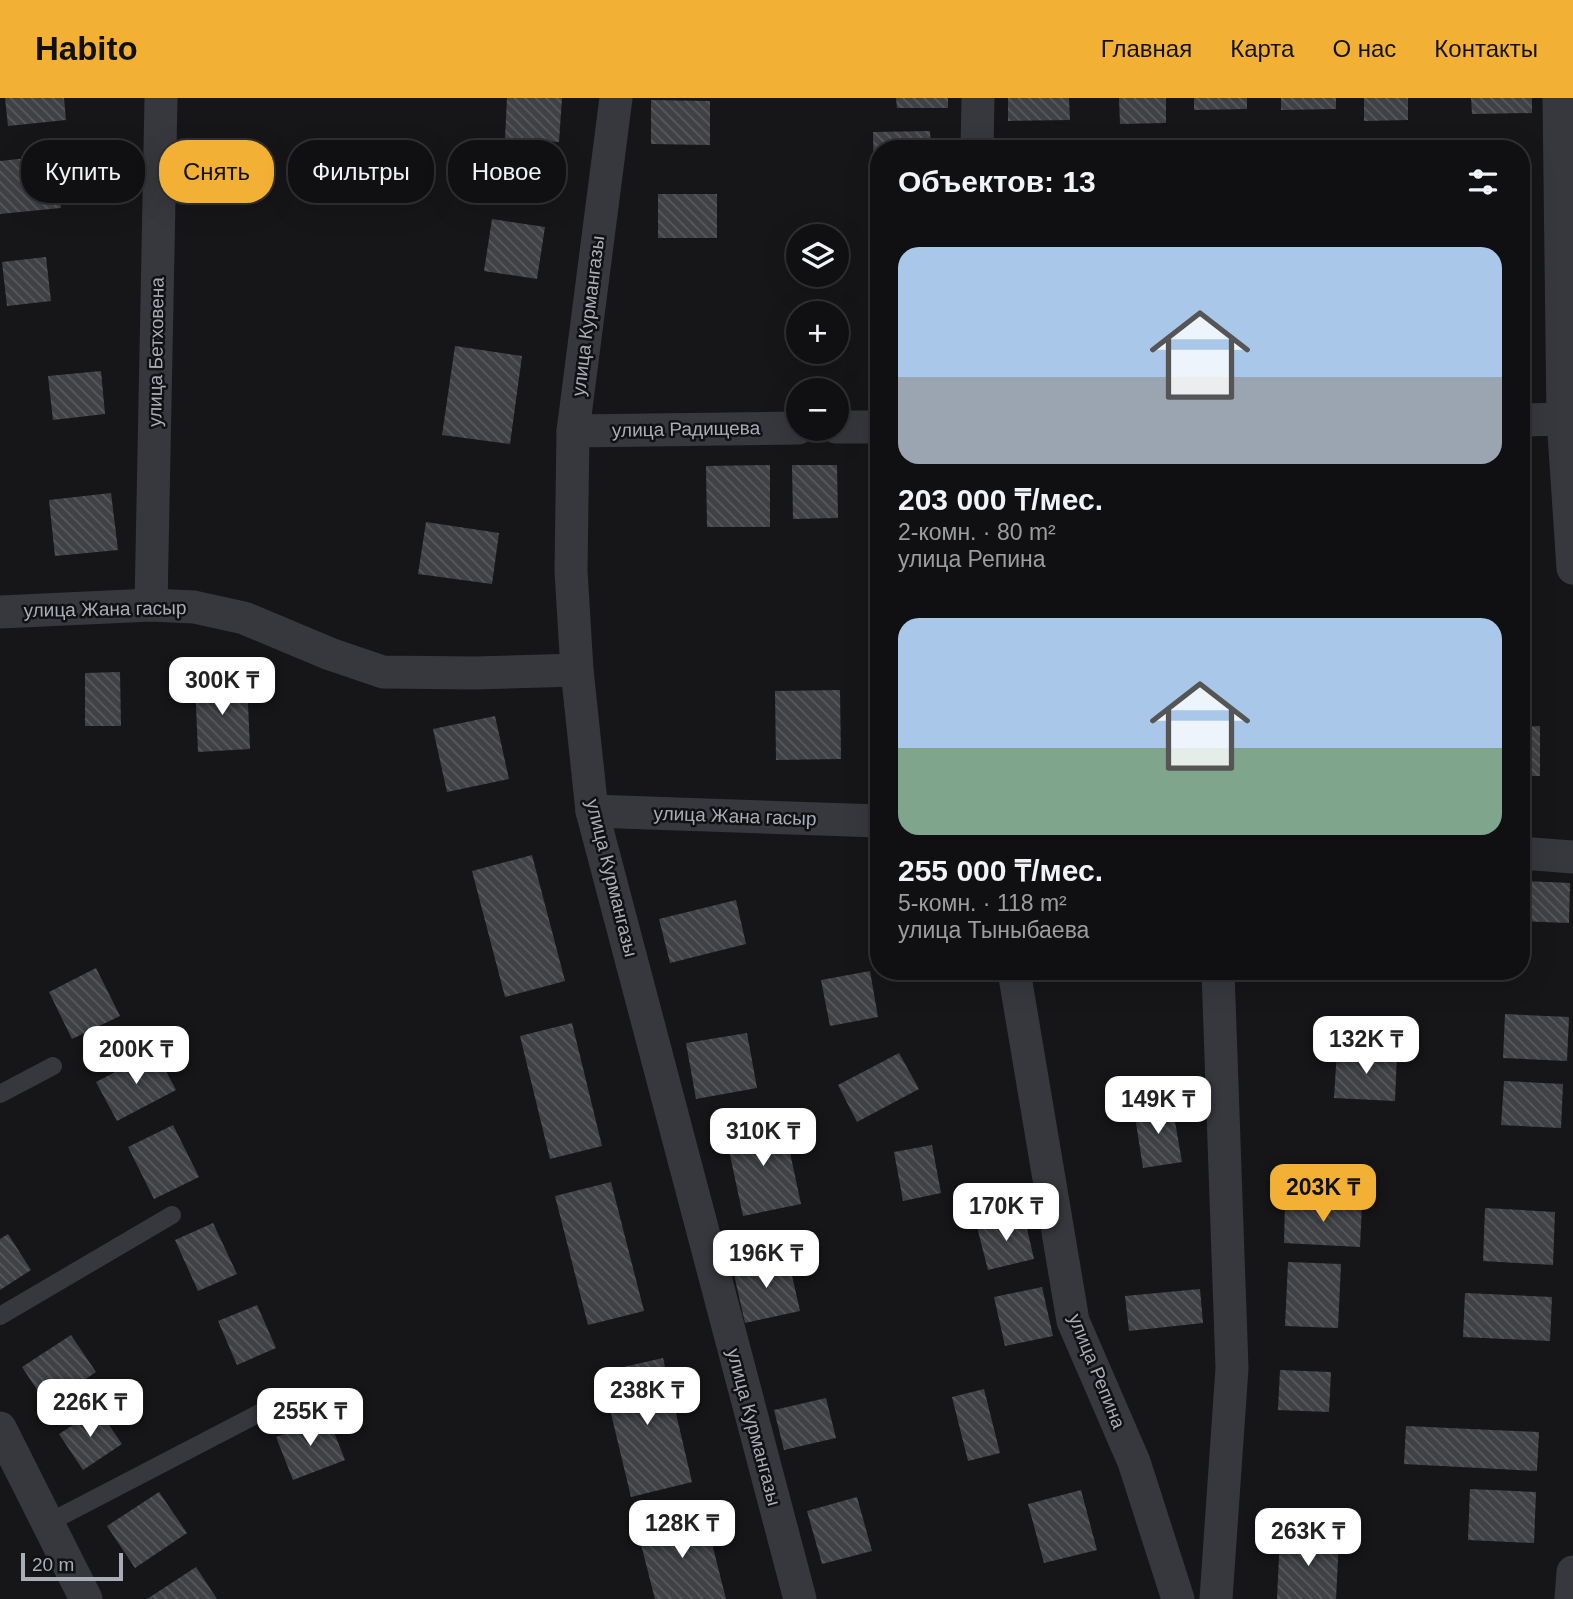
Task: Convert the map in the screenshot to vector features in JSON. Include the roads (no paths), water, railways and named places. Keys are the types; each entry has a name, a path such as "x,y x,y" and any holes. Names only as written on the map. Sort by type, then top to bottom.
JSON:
{"street":[{"name":"улица Бетховена","path":"151,605 161,98"},
{"name":"улица Курмангазы","path":"616,98 573,430 571,571 577,670 592,811 800,1599"},
{"path":"977,140 978,98"},
{"path":"1559,98 1563,419 1573,568"},
{"path":"1530,420 1563,419"},
{"path":"849,428 870,427"},
{"name":"улица Радищева","path":"573,430 786,428"},
{"name":"улица Жана гасыр","path":"0,612 151,605 194,607 244,618 330,654 383,672 577,670"},
{"name":"улица Жана гасыр","path":"592,811 870,821"},
{"path":"1530,854 1573,857"},
{"name":"улица Репина","path":"1016,980 1073,1321 1134,1462 1178,1599"},
{"path":"1216,1599 1232,1368 1218,980"},
{"path":"0,1428 86,1599"},
{"path":"1572,1599 1573,1572"}],"lane":[{"path":"0,1094 53,1066"},
{"path":"0,1316 172,1215"},
{"path":"48,1523 274,1406"}]}
